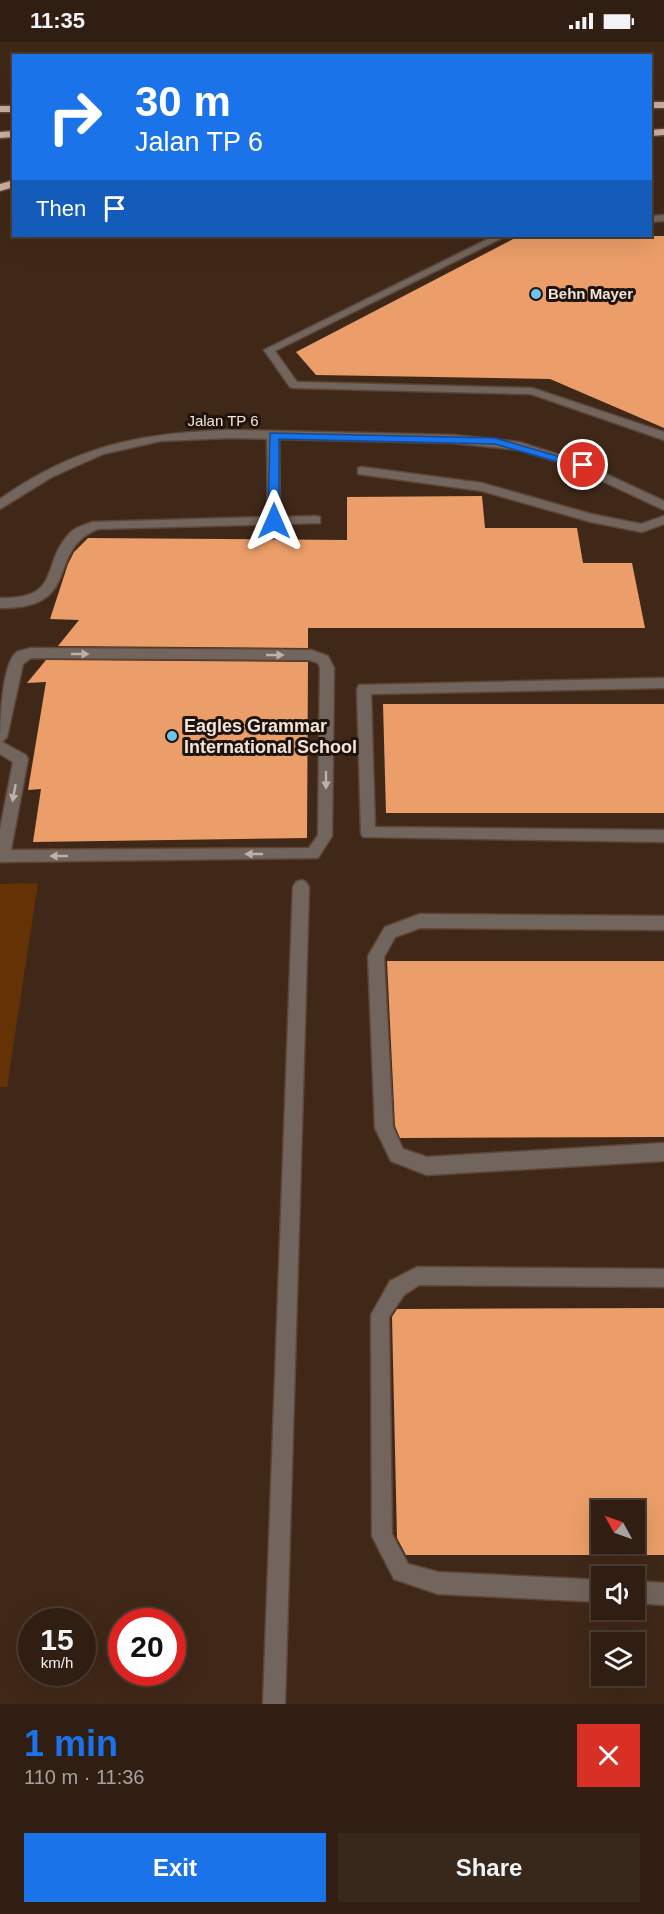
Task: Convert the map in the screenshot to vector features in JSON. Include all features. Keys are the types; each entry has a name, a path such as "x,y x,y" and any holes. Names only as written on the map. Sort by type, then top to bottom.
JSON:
{"street":[{"path":"499,237 269,350 294,385 532,391 664,436"},
{"name":"Jalan TP 6","path":"0,505 21,490 99,451 170,436 273,436 495,441 583,465 664,506"},
{"path":"273,436 274,521"},
{"path":"362,471 482,487 591,518 642,528 664,520"},
{"path":"0,603 27,602 40,597 56,576 63,552 77,534 96,525 316,520"},
{"path":"0,737 16,662 22,656 31,653 311,655 323,660 327,668 325,836 313,854 1,856 21,759 0,747"},
{"path":"664,682 364,689 368,833 664,836"},
{"path":"274,1704 301,887"},
{"path":"664,923 420,921 390,932 376,956 384,1128 397,1155 427,1166 664,1152"},
{"path":"591,1590 438,1583 401,1572 382,1536 380,1315 397,1288 417,1276 664,1278"},
{"path":"645,1593 664,1594"}],"shaded area":[{"path":"38,883 7,1087 0,1087 0,884"}],"building":[{"name":"Behn Mayer","path":"664,236 664,428 550,379 316,375 296,352 517,237"},
{"path":"482,496 485,528 577,528 583,563 632,563 645,628 308,628 308,648 58,646 79,620 50,619 68,564 74,552 88,538 347,540 347,497"},
{"name":"Eagles Grammar International School","path":"46,660 308,662 307,838 33,842 41,789 28,790 46,682 27,683"},
{"path":"383,704 664,704 664,813 386,813"},
{"path":"387,961 664,961 664,1137 400,1138 395,1126"},
{"path":"664,1308 664,1555 406,1555 397,1538 392,1317 397,1309"}],"place":[{"name":"Behn Mayer","path":"536,294"},
{"name":"Eagles Grammar International School","path":"172,736"}],"route":[{"path":"274,521 273,436 495,441 539,451 583,465"}]}
